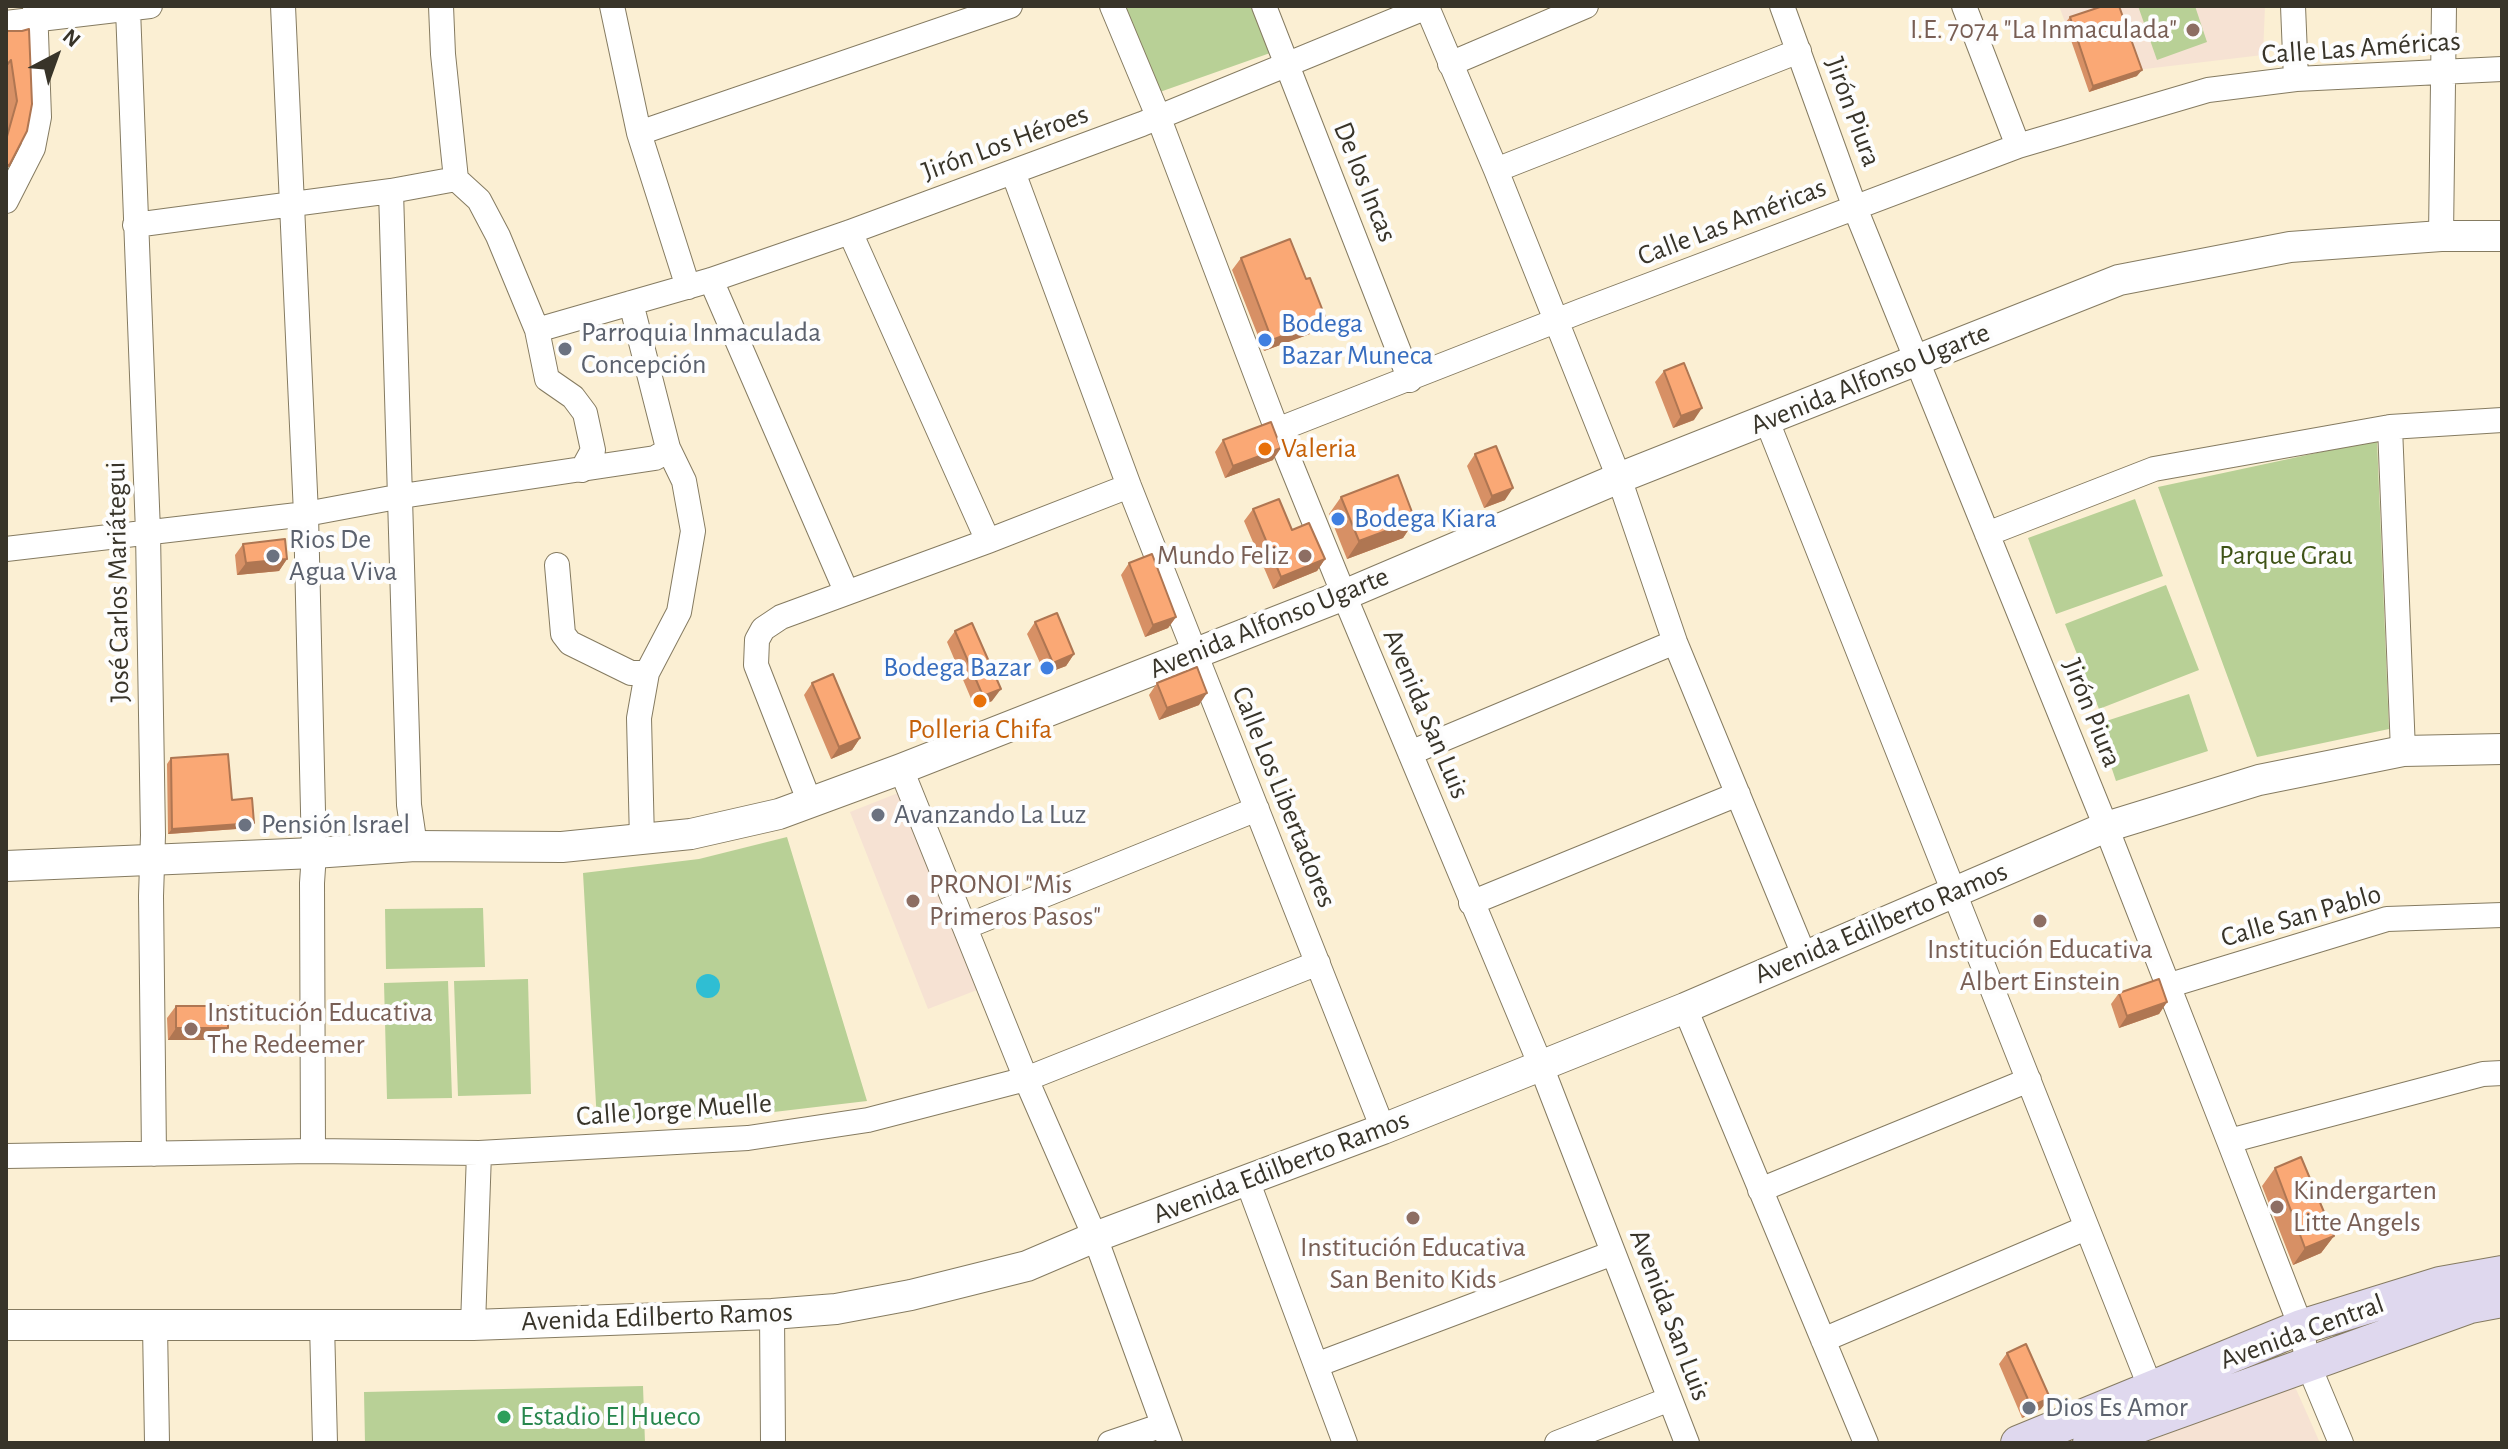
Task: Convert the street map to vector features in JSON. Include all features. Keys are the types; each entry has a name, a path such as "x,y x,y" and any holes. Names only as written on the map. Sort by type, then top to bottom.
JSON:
{"main road":[{"name":"Avenida Central","path":"2018,1443 2301,1327 2440,1284 2502,1273"},
{"name":"Avenida Central","path":"2090,1443 2470,1306 2502,1300"}],"street":[{"path":"283,6 306,514 314,853 313,1151"},
{"path":"441,6 456,179 479,200 498,236 537,330 547,379 573,397 585,413 593,450 582,470"},
{"path":"612,6 639,133 699,283 846,591"},
{"path":"639,133 1010,6"},
{"name":"Avenida San Luis","path":"1112,6 1158,116 1277,430 1541,1066 1687,1443"},
{"name":"De los Incas","path":"1264,6 1410,380"},
{"path":"1586,6 1450,64 1496,170 1619,478 1675,642 1804,955"},
{"name":"Jirón Piura","path":"1782,6 1855,208 2106,827 2301,1327 2308,1364 2341,1443"},
{"path":"1964,6 2018,146"},
{"path":"2293,6 2296,79"},
{"path":"2441,236 2444,6"},
{"path":"6,23 35,12 139,7"},
{"name":"José Carlos Mariátegui","path":"139,7 135,225 148,532 154,1154"},
{"name":"Jirón Los Héroes","path":"537,330 699,283 850,232 1158,116 1427,7 1450,64"},
{"path":"6,201 33,148 39,117 35,12"},
{"path":"1496,170 1799,51"},
{"name":"Calle Las Américas","path":"1277,430 2018,146 2208,90 2296,79 2502,69"},
{"name":"Calle Los Libertadores","path":"1013,172 1129,486 1383,1129"},
{"path":"135,225 391,191 456,179"},
{"path":"391,191 409,805 415,846"},
{"path":"850,232 988,541"},
{"name":"Avenida Alfonso Ugarte","path":"6,866 415,846 562,847 691,834 779,814 1344,595 1619,478 2119,280 2290,247 2441,236 2502,236"},
{"path":"631,303 668,448 684,481 693,531 679,612 647,673 639,718 642,840"},
{"path":"1987,534 2154,469 2390,427 2502,420"},
{"path":"1767,421 2151,1389"},
{"path":"2390,427 2403,751"},
{"path":"6,549 306,514 402,496 655,458 668,448"},
{"path":"810,803 759,673 755,652 763,629 781,617 846,591 988,541 1129,486"},
{"path":"557,565 563,634 570,643 631,673 647,673"},
{"path":"1410,753 1675,642"},
{"name":"Avenida Edilberto Ramos","path":"6,1325 473,1325 772,1314 836,1309 911,1295 1027,1266 1095,1237 1383,1129 1685,1008 2106,827 2259,780 2403,751 2502,749"},
{"path":"901,769 1026,1079 1095,1237 1167,1434 1110,1443"},
{"path":"1471,903 1738,794"},
{"path":"965,927 1257,809"},
{"name":"Calle San Pablo","path":"2167,986 2387,919 2502,915"},
{"name":"Calle Jorge Muelle","path":"6,1156 313,1151 479,1153 748,1138 868,1120 1026,1079 1318,963"},
{"path":"1685,1008 1866,1443"},
{"path":"2229,1141 2483,1074 2502,1073"},
{"path":"1760,1190 2029,1080"},
{"path":"473,1325 479,1153"},
{"path":"1247,1180 1345,1443"},
{"path":"1823,1340 2086,1228"},
{"path":"1316,1365 1613,1253"},
{"path":"772,1314 773,1443"},
{"path":"322,1324 325,1443"},
{"path":"155,1326 157,1443"},
{"path":"1557,1443 1670,1399"}],"shaded area":[{"name":"I.E. 7074 \"La Inmaculada\"","path":"2059,6 2114,6 2065,22"},
{"name":"I.E. 7074 \"La Inmaculada\"","path":"2114,6 2265,6 2263,55 2136,70"},
{"name":"PRONOI \"Mis Primeros Pasos\"","path":"898,793 977,990 928,1009 850,812"},
{"path":"2292,1380 2320,1443 2140,1443"}],"green space":[{"path":"1120,6 1255,6 1273,52 1157,93"},
{"path":"2138,6 2195,6 2207,42 2157,60"},
{"name":"Parque Grau","path":"2377,440 2389,729 2257,757 2158,487"},
{"path":"2135,499 2163,576 2056,614 2028,538"},
{"path":"2166,585 2199,670 2099,709 2065,624"},
{"path":"2189,694 2208,751 2116,781 2097,724"},
{"path":"787,837 867,1101 723,1118 597,1122 583,873 699,859"},
{"path":"483,908 485,967 386,969 385,909"},
{"path":"528,979 531,1094 458,1096 454,981"},
{"path":"448,981 452,1098 387,1099 384,983"},
{"name":"Estadio El Hueco","path":"643,1386 645,1443 365,1443 364,1392"}],"water":[{"path":"708,974 716,978 720,986 716,994 708,998 700,994 696,986 700,978"}],"building":[{"path":"2103,6 2119,6 2142,70 2093,86 2070,17"},
{"path":"29,29 32,104 27,131 9,166 6,163 6,140 17,101 11,60 6,66 6,31"},
{"path":"1290,239 1326,319 1272,340 1241,258"},
{"path":"1684,363 1702,408 1681,416 1664,371"},
{"path":"1271,422 1281,448 1233,466 1223,440"},
{"path":"1496,446 1513,488 1492,496 1475,454"},
{"path":"1398,475 1415,520 1359,541 1341,497"},
{"path":"1279,499 1292,530 1309,523 1325,559 1281,577 1253,509"},
{"path":"285,539 287,559 246,563 243,544"},
{"path":"1152,554 1176,617 1153,625 1129,563"},
{"path":"1057,613 1074,654 1053,663 1035,622"},
{"path":"972,623 1001,689 983,696 955,631"},
{"path":"1197,667 1207,693 1167,708 1157,683"},
{"path":"833,674 860,738 839,747 812,683"},
{"path":"228,754 232,800 252,798 254,823 172,829 171,758"},
{"path":"2159,979 2167,1002 2127,1016 2119,993"},
{"path":"176,1006 228,1006 228,1028 176,1028"},
{"path":"2301,1157 2334,1236 2305,1248 2275,1168"},
{"path":"2026,1344 2050,1398 2031,1406 2007,1353"}],"place":[{"name":"I.E. 7074 \"La Inmaculada\"","path":"2193,30"},
{"name":"Bodega Bazar Muneca","path":"1265,340"},
{"name":"Parroquia Inmaculada Concepción","path":"565,349"},
{"name":"Valeria","path":"1265,449"},
{"name":"Bodega Kiara","path":"1338,519"},
{"name":"Rios De Agua Viva","path":"273,556"},
{"name":"Mundo Feliz","path":"1305,556"},
{"name":"Bodega Bazar","path":"1047,668"},
{"name":"Polleria Chifa","path":"980,701"},
{"name":"Avanzando La Luz","path":"878,815"},
{"name":"Pensión Israel","path":"245,825"},
{"name":"PRONOI \"Mis Primeros Pasos\"","path":"913,901"},
{"name":"Institución Educativa Albert Einstein","path":"2040,921"},
{"name":"Institución Educativa The Redeemer","path":"191,1029"},
{"name":"Kindergarten Litte Angels","path":"2277,1207"},
{"name":"Institución Educativa San Benito Kids","path":"1413,1218"},
{"name":"Dios Es Amor","path":"2029,1408"},
{"name":"Estadio El Hueco","path":"504,1417"}]}
